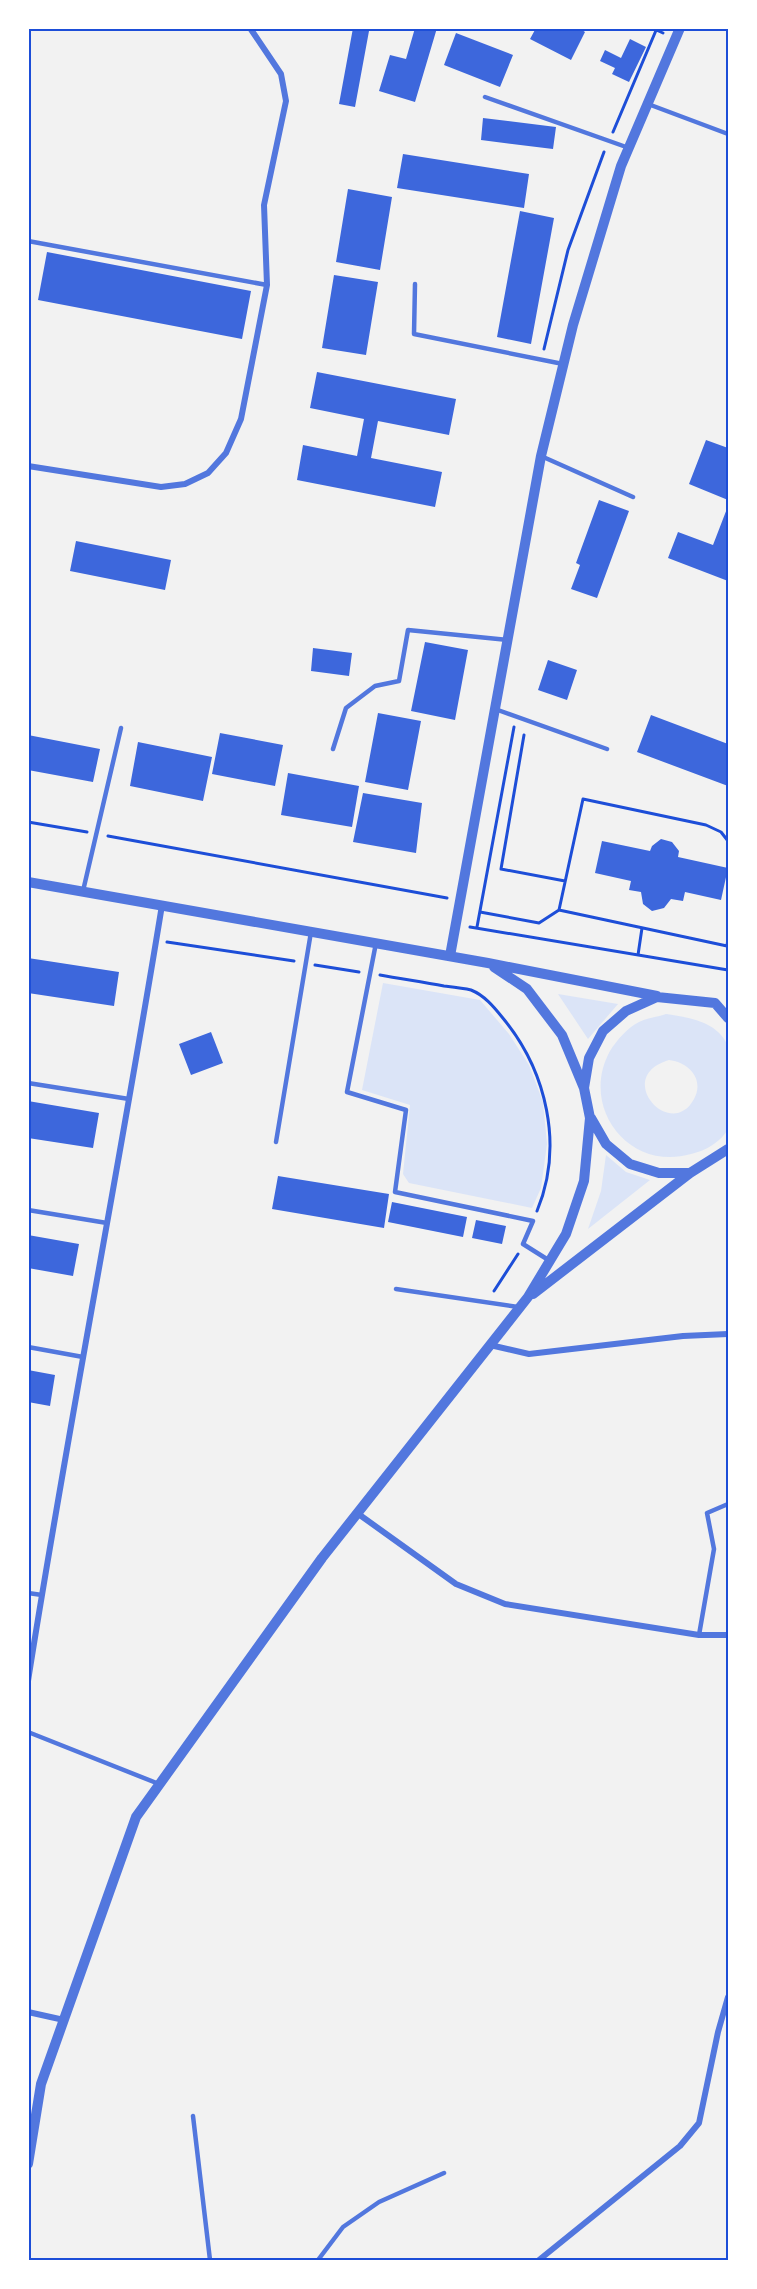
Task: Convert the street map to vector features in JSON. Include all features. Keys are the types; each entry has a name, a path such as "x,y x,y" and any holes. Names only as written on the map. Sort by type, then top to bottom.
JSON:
{"street":[{"path":"28,466 161,488 185,484 208,473 226,453 241,419 267,285 264,205 286,101 280,74 250,28"},
{"path":"450,956 541,456 563,364 621,166 680,28"},
{"path":"28,882 450,956 657,996 729,1004"},
{"path":"28,1681 162,904"},
{"path":"488,963 527,989 562,1035 584,1088 590,1118 584,1181 566,1234 528,1298"},
{"path":"584,1088 589,1058 603,1031 626,1011 657,996"},
{"path":"715,1003 729,1018"},
{"path":"590,1118 606,1144 630,1164 659,1173 690,1173"},
{"path":"28,2164 41,2084 136,1817 322,1558 520,1307 528,1298 690,1173 729,1149"},
{"path":"490,1345 529,1354 683,1336 729,1334"},
{"path":"357,1513 456,1584 505,1604 699,1635 729,1635"},
{"path":"539,2260 680,2146 699,2123 718,2031 729,1997"},
{"path":"28,2012 64,2020"}],"lane":[{"path":"485,97 629,148"},
{"path":"648,104 729,134"},
{"path":"28,241 267,285"},
{"path":"415,284 414,334 563,364"},
{"path":"541,456 633,497"},
{"path":"333,749 346,708 375,687 399,681 408,630 508,640"},
{"path":"495,709 607,748"},
{"path":"82,891 121,728"},
{"path":"276,1142 311,932"},
{"path":"376,943 347,1092 406,1110 394,1192 533,1221 523,1244 550,1261"},
{"path":"28,1083 130,1100"},
{"path":"28,1210 106,1222"},
{"path":"396,1289 520,1307"},
{"path":"28,1347 83,1357"},
{"path":"699,1635 714,1549 707,1513 729,1504"},
{"path":"28,1593 42,1595"},
{"path":"28,1732 159,1784"},
{"path":"193,2116 210,2260"},
{"path":"318,2260 343,2227 379,2202 444,2173"}],"path":[{"path":"542,360 568,250 609,141 657,28"},
{"path":"477,928 516,717"},
{"path":"524,735 501,869 565,881"},
{"path":"559,910 584,799 706,825 721,832 729,841"},
{"path":"28,822 460,901"},
{"path":"480,912 539,923 559,910 727,946 729,938"},
{"path":"456,924 729,970"},
{"path":"638,955 642,928"},
{"path":"156,940 472,991 489,1002 509,1025 527,1054 541,1087 548,1117 551,1150 547,1188 533,1221"},
{"path":"487,1302 523,1244"}],"shaded area":[{"path":"383,983 480,1000 509,1034 529,1065 543,1102 547,1144 541,1188 532,1208 409,1183 403,1174 410,1105 362,1090"},
{"path":"558,994 618,1004 588,1039"},
{"path":"666,1014 700,1022 716,1030 727,1044 729,1058 728,1129 717,1142 702,1151 668,1157 648,1153 630,1144 616,1130 606,1113 601,1093 602,1072 610,1051 616,1043 626,1031 645,1019","holes":["669,1060 676,1061 693,1073 696,1078 697,1092 684,1110 672,1113 661,1110 652,1102 646,1091 646,1079 653,1068"]},
{"path":"606,1155 626,1172 650,1180 588,1229 601,1191"}],"building":[{"path":"353,28 369,31 355,107 339,104"},
{"path":"415,28 437,28 415,102 379,91 390,55 406,59"},
{"path":"536,28 579,28 585,32 571,60 530,39"},
{"path":"456,33 513,55 500,87 444,65"},
{"path":"630,39 646,47 629,82 612,74 615,68 600,61 605,50 621,58"},
{"path":"483,118 556,127 553,149 481,140"},
{"path":"403,154 529,174 524,208 397,188"},
{"path":"348,189 392,197 380,270 336,262"},
{"path":"520,211 554,218 531,344 497,337"},
{"path":"47,252 251,291 242,339 38,300"},
{"path":"334,275 378,282 366,355 322,348"},
{"path":"317,372 456,399 449,435 378,421 371,458 442,472 435,507 297,480 303,445 357,456 364,419 310,408"},
{"path":"706,440 728,448 728,500 689,484"},
{"path":"599,500 629,511 597,598 571,589 580,565 576,563"},
{"path":"728,506 728,581 668,558 678,532 713,545"},
{"path":"76,541 171,560 165,590 70,571"},
{"path":"425,642 468,650 455,720 411,711"},
{"path":"313,648 352,653 349,676 311,671"},
{"path":"548,660 577,670 567,700 538,690"},
{"path":"378,713 421,721 408,790 365,782"},
{"path":"651,715 728,744 728,786 637,752"},
{"path":"220,733 283,745 275,786 212,774"},
{"path":"28,735 100,749 93,782 28,770"},
{"path":"138,742 212,757 203,801 130,786"},
{"path":"288,773 359,786 352,827 281,815"},
{"path":"363,793 422,803 416,853 353,842"},
{"path":"661,839 672,842 679,851 678,857 728,868 721,900 685,892 683,901 671,899 664,908 652,911 643,904 641,892 629,890 631,881 595,873 602,841 650,851 652,846"},
{"path":"28,958 119,972 114,1006 28,993"},
{"path":"211,1032 223,1063 191,1075 179,1044"},
{"path":"28,1101 99,1113 93,1148 28,1138"},
{"path":"278,1176 389,1194 384,1228 272,1209"},
{"path":"392,1202 467,1217 463,1237 388,1222"},
{"path":"476,1220 506,1226 502,1244 472,1238"},
{"path":"28,1235 79,1244 73,1276 28,1268"},
{"path":"28,1370 55,1375 50,1406 28,1402"}]}
